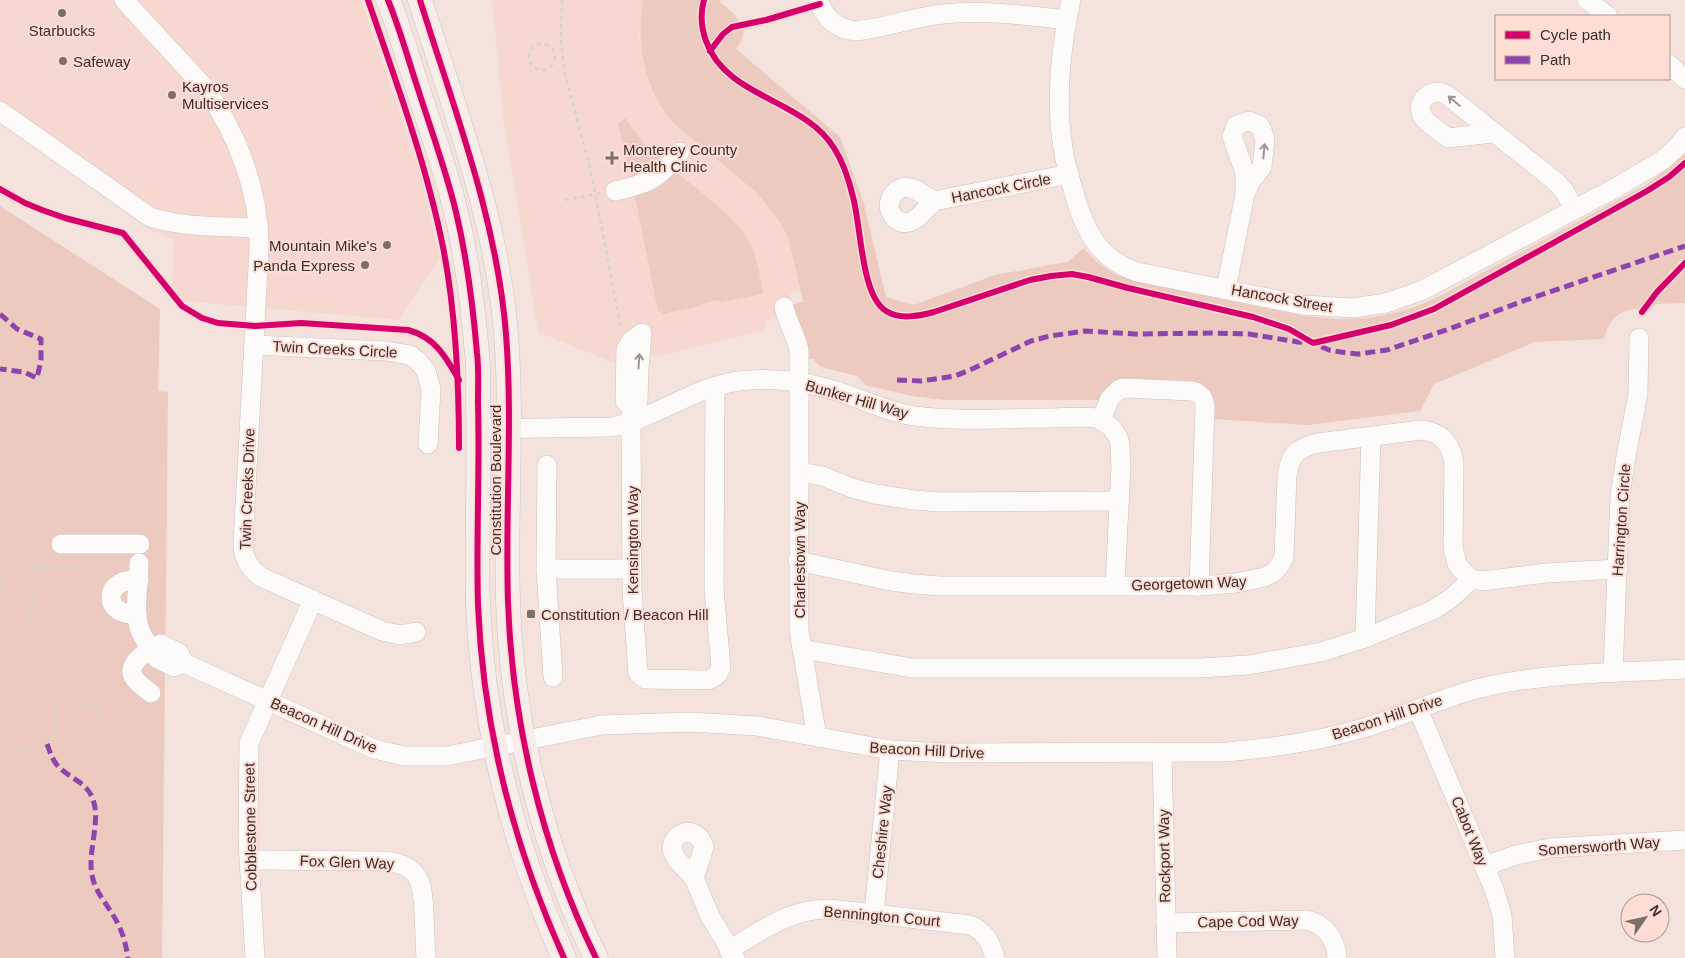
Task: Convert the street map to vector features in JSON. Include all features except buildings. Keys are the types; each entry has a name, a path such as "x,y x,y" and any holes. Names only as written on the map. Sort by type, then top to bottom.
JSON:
{"main road":[{"name":"Constitution Boulevard","path":"388,0 442,162 456,210 464,248 477,356 479,429 478,606 488,705 495,747 510,813 526,865 546,919 564,958"},
{"name":"Constitution Boulevard","path":"420,0 480,191 499,282 506,334 508,602 514,678 524,740 541,811 559,870 581,927 596,958"}],"street":[{"name":"Twin Creeks Drive","path":"124,0 214,100 230,130 243,161 252,190 258,228 244,554 250,566 261,577 391,634 400,635 416,632"},
{"path":"819,0 825,14 834,25 856,31 918,18 959,13 994,12 1067,20"},
{"name":"Hancock Street","path":"1071,0 1062,54 1060,117 1063,148 1069,174 1076,202 1089,233 1101,249 1114,261 1125,268 1137,272 1303,305 1353,308 1386,303 1424,290 1650,168 1668,155 1685,137"},
{"path":"1587,0 1607,15"},
{"path":"1670,65 1685,79"},
{"path":"0,111 150,217 190,225 258,228"},
{"path":"1492,133 1555,181 1574,210"},
{"path":"615,191 653,180 663,172 680,152"},
{"name":"Hancock Circle","path":"934,201 1069,174"},
{"path":"1226,289 1245,194"},
{"name":"Charlestown Way","path":"784,308 795,332 799,350 799,632 817,737"},
{"name":"Harrington Circle","path":"1613,673 1620,496 1638,394 1639,338"},
{"name":"Twin Creeks Circle","path":"254,345 386,351 410,356 419,362 426,371 432,388 428,444"},
{"name":"Bunker Hill Way","path":"479,429 603,427 632,415 715,387 751,380 798,382 833,390 881,408 914,416 940,418 1091,417 1101,420"},
{"name":"Kensington Way","path":"632,415 631,570 632,611 638,673 645,679 705,680 717,675 721,668 714,589 715,387"},
{"path":"1115,584 1121,466 1120,444 1114,431 1101,420 1113,394 1124,388 1192,391 1202,397 1206,406 1199,586"},
{"name":"Georgetown Way","path":"798,561 891,581 940,586 1115,584 1199,586 1254,581 1274,572 1284,557 1288,465 1295,453 1309,445 1318,443 1421,430 1443,437 1449,444 1454,462 1452,533 1454,557 1461,570 1472,579"},
{"path":"1365,638 1372,436"},
{"path":"547,465 546,569 553,677"},
{"path":"800,472 822,476 852,488 875,494 914,500 940,502 1119,501"},
{"path":"60,544 139,562"},
{"path":"139,562 138,623 143,636 152,648 136,662 132,672 137,682 151,693"},
{"path":"137,614 127,614 118,610 112,603 111,595 112,590 118,584 128,580 139,562"},
{"path":"546,569 631,570"},
{"path":"802,650 912,668 1200,668 1248,665 1321,652 1365,638 1433,610 1450,599 1472,579 1482,581 1546,573 1618,569"},
{"name":"Cobblestone Street","path":"255,958 249,860 249,747 251,738 313,600"},
{"name":"Beacon Hill Drive","path":"152,648 161,644 180,653 184,663 357,742 386,752 419,757 447,756 602,725 689,722 757,726 890,750 948,753 1226,752 1305,742 1368,727 1468,691 1511,681 1685,669"},
{"name":"Cabot Way","path":"1418,709 1494,889 1502,915 1505,958"},
{"name":"Cheshire Way","path":"874,913 890,750"},
{"name":"Rockport Way","path":"1162,753 1167,958"},
{"name":"Somersworth Way","path":"1485,866 1516,855 1550,848 1685,840"},
{"name":"Fox Glen Way","path":"249,860 395,862 407,866 418,878 423,894 426,958"},
{"path":"694,878 710,916 732,954"},
{"name":"Bennington Court","path":"732,954 775,923 801,912 819,909 874,913 970,925 978,929 987,938 995,958"},
{"name":"Cape Cod Way","path":"1166,922 1308,920 1327,930 1334,943 1337,958"}],"path":[{"path":"562,0 560,25 562,55 567,84 583,140 595,195 620,316 621,332"},
{"path":"541,44 549,46 555,56 549,68 541,70 533,67 529,59 530,51 541,44"},
{"path":"555,56 562,55"},
{"path":"564,200 615,191"},
{"path":"36,567 37,378"},
{"path":"33,603 6,597 2,594 0,590 6,567 101,569"},
{"path":"0,743 7,741 28,750 41,748 47,744 52,736 56,723 56,716 44,676 25,640 25,632 42,567"},
{"path":"56,716 79,703 85,702 105,709"},
{"path":"99,707 94,725 148,739 151,722 147,721"},
{"path":"0,732 8,734 7,741"}],"shaded area":[{"path":"0,0 361,0 419,169 440,258 399,320 184,301 172,289 174,239 149,229 0,122"},
{"name":"Monterey County Health Clinic","path":"492,0 643,0 639,37 651,85 661,109 672,122 757,193 780,222 788,237 800,291 790,293 794,314 765,321 766,330 619,365 538,332 504,123"},
{"path":"643,0 721,0 720,2 733,13 744,28 742,40 736,49 840,137 864,204 886,297 914,305 995,275 1067,262 1084,248 1108,270 1139,282 1304,316 1338,319 1368,318 1415,307 1438,297 1647,184 1685,154 1685,303 1656,304 1650,311 1633,309 1626,311 1615,318 1610,324 1604,339 1535,342 1434,384 1420,411 1308,425 1215,419 1214,399 1208,389 1189,381 1122,380 1108,387 1099,400 944,400 912,396 865,385 857,376 821,367 813,359 808,359 805,338 792,305 803,302 788,237 780,222 757,193 672,122 663,109 655,95 644,64 640,32"},
{"path":"625,118 644,144 660,159 651,168 633,176 629,171 618,123"},
{"path":"676,172 728,215 745,235 755,257 763,294 720,302 719,300 701,304 701,306 662,314 662,311 658,312 635,197 660,187"},
{"path":"0,206 160,309 158,391 168,392 162,958 0,958"}],"marked path":[{"path":"897,380 921,381 955,376 1031,341 1085,331 1135,334 1249,334 1313,343 1329,350 1347,353 1358,354 1387,350 1685,246"},
{"path":"0,314 17,329 41,339 41,360 37,378 24,372 0,369"},
{"path":"47,744 52,758 57,765 84,786 91,795 96,813 91,855 92,875 96,888 121,930 128,958"}],"cycle path":[{"path":"368,0 419,153 443,247 456,347 459,448"},
{"path":"388,0 452,196 463,247 471,300 478,366 478,605 481,651 494,741 516,830 546,916 564,958"},
{"path":"420,0 460,123 484,207 501,291 506,334 509,401 508,601 511,647 523,739 545,829 560,873 596,958"},
{"path":"704,0 702,15 703,31 716,60 730,75 747,87 804,119 821,132 834,148 848,178 856,209 863,259 871,291 878,303 886,311 897,316 916,316 934,312 1030,280 1072,274 1253,317 1289,329 1313,343 1391,325 1434,309 1647,191 1669,177 1685,163"},
{"path":"710,51 723,34 732,27 766,20 820,4"},
{"path":"0,189 42,210 123,233 182,306 202,318 218,323 255,326 301,323 408,330 433,343 449,363 459,380"},
{"path":"1642,312 1657,292 1685,263"}],"place":[{"name":"Starbucks","path":"62,13"},
{"name":"Safeway","path":"63,61"},
{"name":"Kayros Multiservices","path":"172,95"},
{"name":"Monterey County Health Clinic","path":"612,158"},
{"name":"Mountain Mike's","path":"387,245"},
{"name":"Panda Express","path":"365,265"},
{"name":"Constitution / Beacon Hill","path":"531,614"}]}
